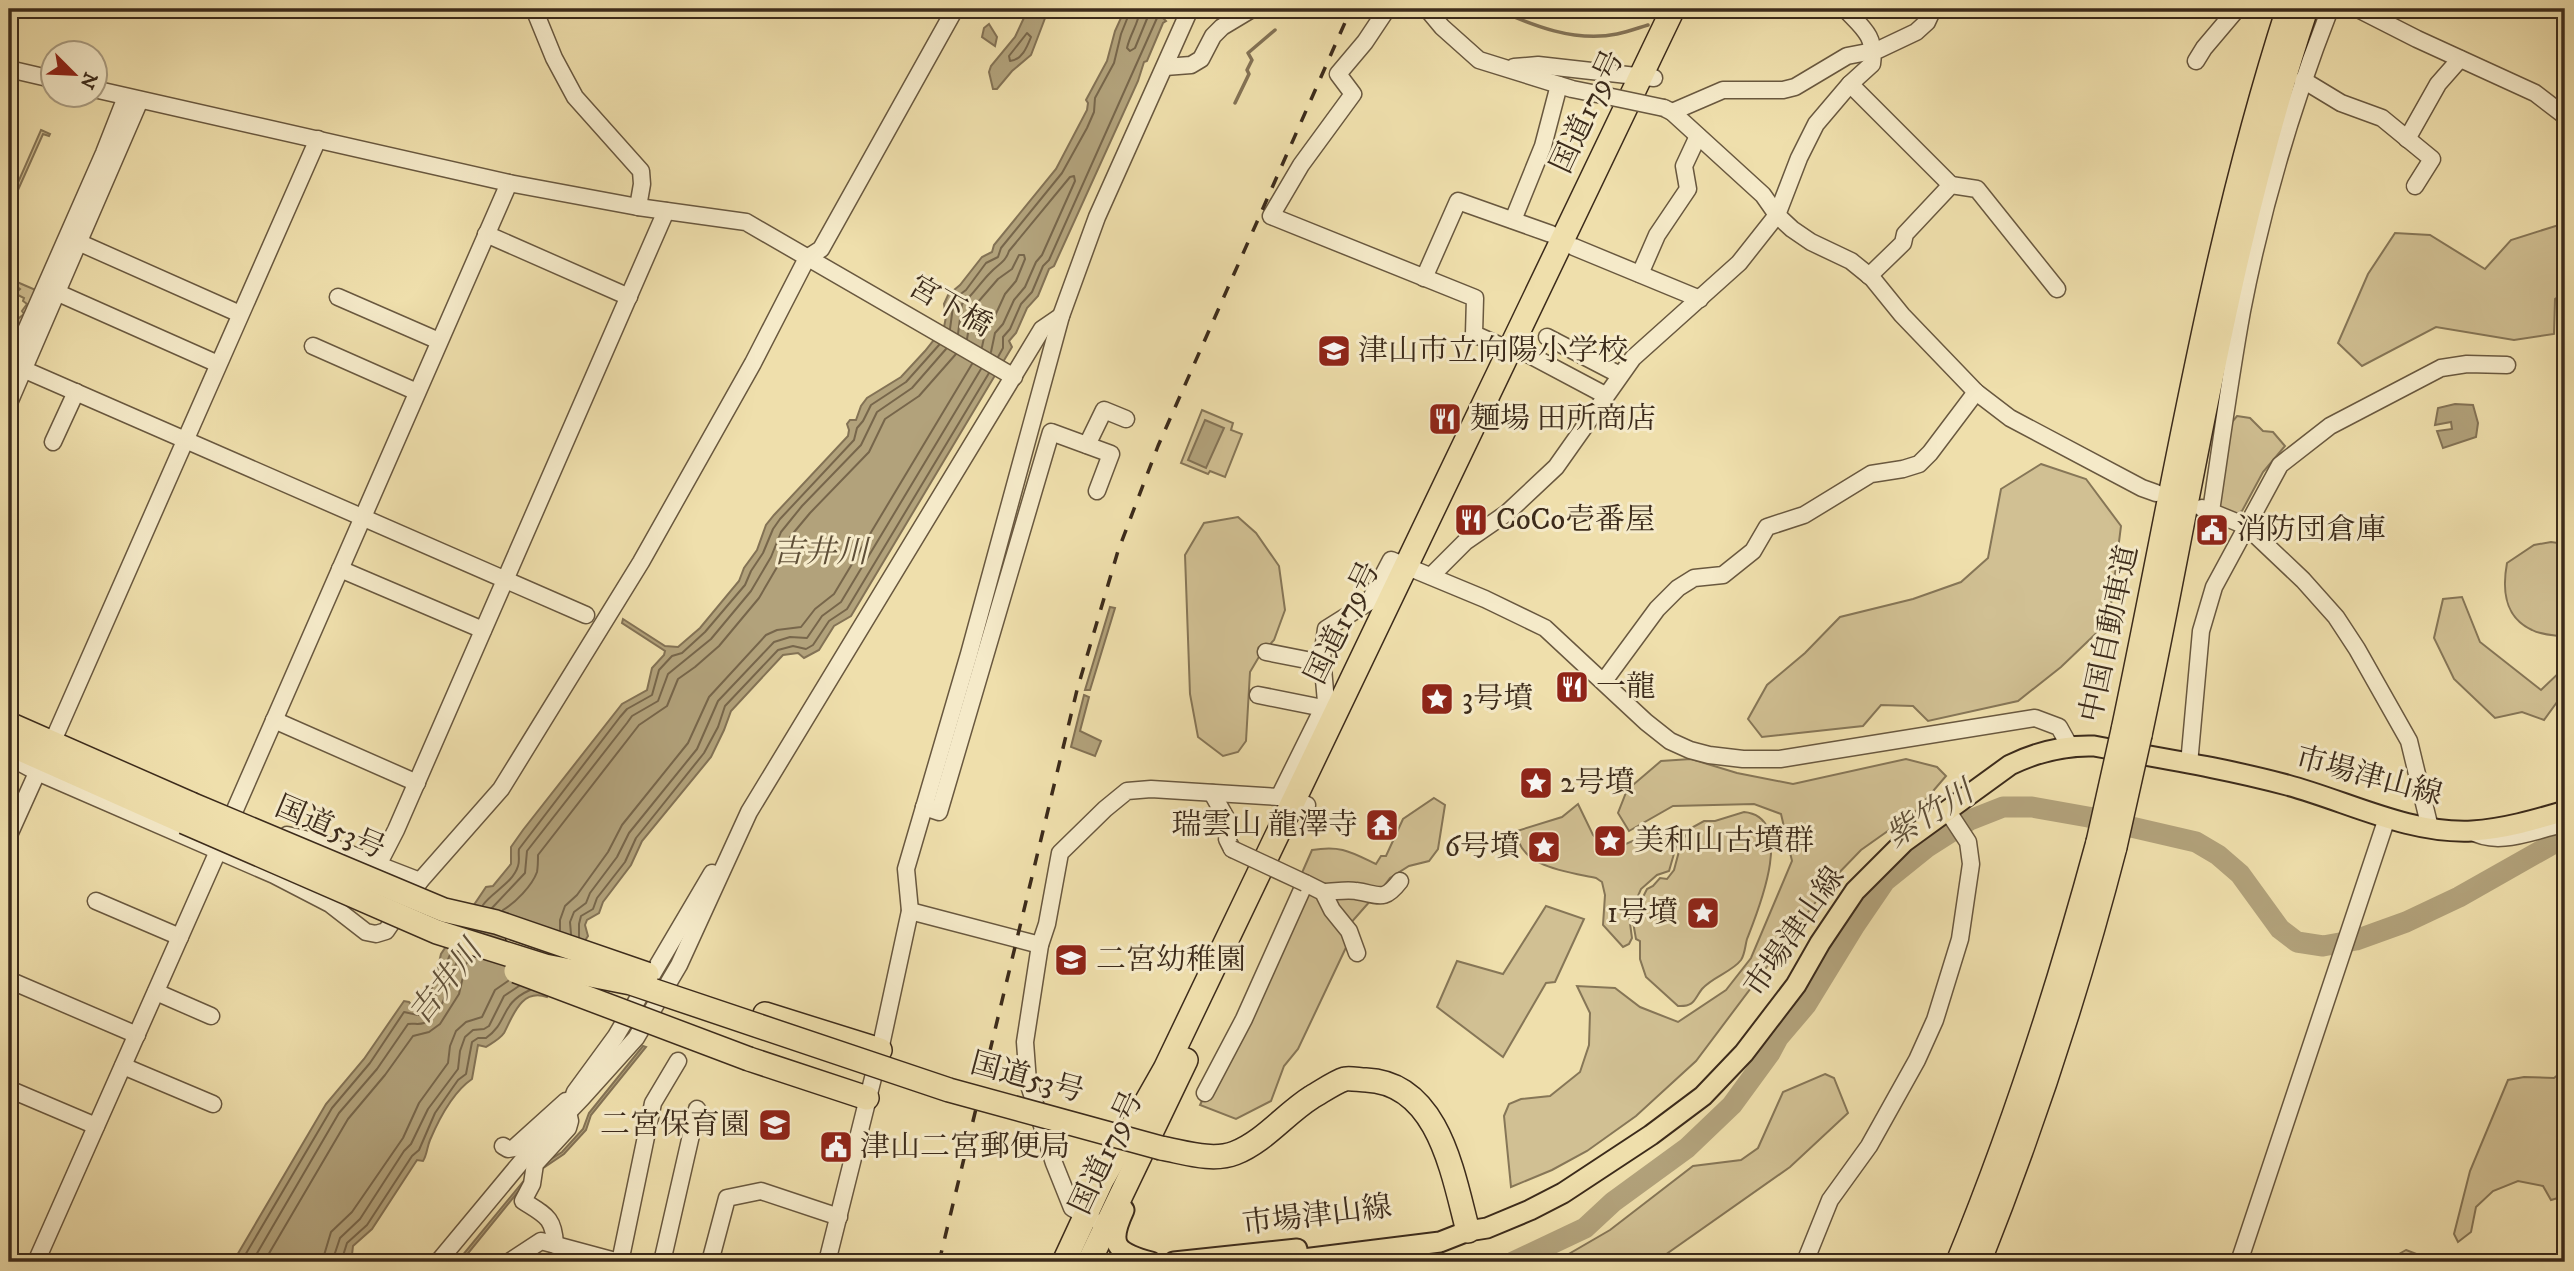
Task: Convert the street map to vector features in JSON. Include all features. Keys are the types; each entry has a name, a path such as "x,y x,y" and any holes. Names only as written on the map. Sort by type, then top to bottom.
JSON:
{"highway":[{"name":"国道179号","path":"1517,351 1574,247 1647,77 1672,9"},
{"name":"国道179号","path":"1064,1262 1102,1180 1165,1069 1293,801 1418,570 1517,351 1647,77 1688,9"},
{"name":"中国自動車道","path":"2131,732 2220,258 2249,143 2288,9"},
{"name":"中国自動車道","path":"1979,1262 2006,1195 2065,1026 2237,261 2262,159 2306,9"},
{"name":"国道53号","path":"9,724 47,752 117,784 156,809 188,813"},
{"path":"9,730 38,743 47,752"},
{"name":"国道53号","path":"9,744 47,752 441,921 949,1090 1161,1148 1210,1157 1234,1154 1270,1133 1310,1099 1345,1079 1385,1081 1416,1100 1436,1128 1448,1159 1468,1231"},
{"name":"国道179号","path":"1089,1262 1136,1165 1293,801"},
{"name":"中国自動車道","path":"1958,1262 1989,1188 2106,844"},
{"path":"441,921 496,922 765,1014 880,1050"},
{"path":"441,921 506,966 749,1059 867,1098"}],"main road":[{"name":"市場津山線","path":"1279,1262 1440,1242 1500,1223 1563,1193 1651,1135 1703,1096 1750,1045 1796,985 1855,891 1904,842 1951,815 2010,765 2029,756 2069,745 2094,746 2288,785 2387,818 2430,828 2471,831 2502,827 2565,811"},
{"path":"1136,1165 1131,1195 1116,1228 1115,1238 1124,1254 1150,1262"},
{"name":"市場津山線","path":"1174,1262 1314,1256"}],"street":[{"path":"534,9 554,58 575,97 641,171 638,207"},
{"path":"9,713 47,752 218,851 274,875 330,904 366,932 376,934 386,931 420,881 501,789 640,562 753,363 807,258 821,249 955,9"},
{"path":"977,657 1018,480 1061,316 1097,217 1190,9"},
{"path":"1165,67 1191,65 1201,59 1213,36 1222,27 1252,9"},
{"path":"1387,9 1365,42 1338,74 1353,94 1301,165 1271,216 1475,298 1474,334 1517,351 1605,395"},
{"path":"1427,9 1441,27 1479,60 1559,85 1668,110 1763,195 1777,215 1811,242 1851,261 1869,276 1902,315 1976,392 2010,418 2156,493"},
{"path":"1418,570 1507,513 1556,467 1633,358 1739,263 1777,215 1799,158 1816,124 1850,84 1872,64 1874,50 1869,34 1845,9"},
{"path":"1668,110 1723,90 1783,90 1795,87 1847,56 1893,44 1916,32 1927,22 1933,9"},
{"path":"2196,61 2237,9"},
{"path":"2330,9 2302,80 2266,205 2242,310 2206,509 2246,526 2303,580 2336,617 2409,741 2430,828"},
{"path":"2358,9 2535,93 2565,116"},
{"path":"2407,138 2438,84 2460,59"},
{"path":"1505,68 1538,65 1647,77"},
{"path":"9,69 38,76"},
{"path":"2302,80 2341,103 2382,118 2432,159 2415,186"},
{"path":"1850,84 1951,185 1977,189 2057,289"},
{"path":"1513,220 1543,146 1559,85"},
{"name":"宮下橋","path":"108,92 509,183 638,207 746,222 1014,377"},
{"path":"13,366 56,292 133,98"},
{"path":"9,403 13,366 104,153 133,98"},
{"path":"1640,274 1657,235 1688,189 1684,166 1698,136"},
{"path":"9,835 318,139"},
{"path":"234,812 509,183"},
{"path":"1869,276 1903,243 1905,234 1951,185"},
{"path":"1424,278 1458,201 1551,234"},
{"path":"378,865 666,211"},
{"path":"486,234 629,296"},
{"path":"78,242 240,314"},
{"path":"1574,247 1700,299"},
{"path":"56,292 218,364"},
{"path":"338,297 439,341"},
{"path":"438,1262 527,1155 636,1038 679,965 749,812 1042,330 1061,316"},
{"path":"1547,337 1620,375"},
{"path":"313,346 417,392"},
{"path":"2189,764 2201,631 2214,587 2280,465 2330,426 2441,368 2467,364 2507,365"},
{"path":"13,366 586,615"},
{"path":"53,442 76,392"},
{"path":"1604,681 1657,608 1678,588 1694,578 1723,575 1752,551 1767,527 1804,514 1871,474 1919,464 1976,392"},
{"path":"1087,446 1104,410 1126,419"},
{"path":"827,1262 880,1050 910,911 906,869 924,807 1035,486 1051,432 1111,454 1097,491"},
{"path":"1018,480 1035,486"},
{"path":"1107,1226 1072,1208 1054,1163 1028,1082 1025,1042 1040,945 1060,853 1127,791 1151,789 1293,801 1326,702 1322,663 1326,629 1369,602 1391,560 1545,628 1646,723 1670,741 1690,750 1720,756 1780,759 2035,718 2059,727 2069,745"},
{"path":"340,569 483,631"},
{"path":"1266,652 1322,663"},
{"path":"1258,695 1323,708"},
{"path":"274,720 416,783"},
{"path":"9,757 47,752 234,812 290,837 322,843 420,881"},
{"path":"1212,793 1230,825 1227,839 1232,849 1323,892 1355,890 1386,896 1399,881"},
{"path":"1805,1262 1830,1200 1869,1146 1917,1060 1935,1020 1961,939 1971,864 1968,842 1951,815"},
{"path":"2239,1262 2387,818"},
{"path":"2471,831 2481,837 2495,840 2560,825 2565,827"},
{"path":"274,875 290,837"},
{"path":"36,1262 218,851"},
{"path":"503,1146 514,1148 575,1092 616,1037 715,867 729,853"},
{"path":"1205,1093 1244,1019 1305,883"},
{"path":"1323,892 1332,910 1349,931 1357,953"},
{"path":"96,901 180,937"},
{"path":"910,911 1040,945"},
{"path":"9,980 137,1035"},
{"path":"156,992 211,1016"},
{"path":"509,1262 541,1241 620,1262 653,1103 678,1061"},
{"path":"123,1066 213,1104"},
{"path":"9,1090 96,1126"},
{"path":"555,1245 553,1223 523,1200 532,1184 535,1164 568,1128 568,1112 575,1092"},
{"path":"662,1262 697,1109"},
{"path":"710,1262 727,1198 761,1191 839,1217"}],"shaded area":[{"path":"41,130 50,134 43,134 9,210 9,203"},
{"path":"2565,223 2565,292 2555,299 2554,334 2514,340 2436,327 2362,366 2338,343 2368,274 2395,233 2430,235 2485,269 2511,240"},
{"path":"17,282 38,291 9,356 9,326 24,314 22,311 27,304 23,301 24,298 18,295 13,300 10,298 20,289 16,286"},
{"path":"1202,410 1233,423 1231,430 1242,434 1225,477 1210,471 1208,474 1181,463"},
{"path":"2237,416 2250,418 2263,431 2273,432 2285,446 2263,472 2242,511 2236,514 2220,509 2217,504 2232,422"},
{"path":"2041,464 2086,479 2121,526 2109,621 2061,667 2018,701 1928,721 1913,706 1881,705 1863,726 1762,737 1748,719 1767,685 1805,653 1840,617 1913,599 1961,582 1988,558 2001,489"},
{"path":"1238,517 1256,533 1279,566 1285,610 1274,640 1260,655 1250,672 1246,741 1238,752 1223,756 1198,737 1190,694 1185,555 1204,523"},
{"path":"2551,542 2565,544 2565,637 2540,633 2523,624 2510,610 2505,593 2507,563 2534,545"},
{"path":"2462,597 2480,642 2541,690 2565,667 2565,691 2544,720 2522,712 2495,718 2454,679 2434,638 2443,599"},
{"path":"1691,759 1737,773 1793,784 1906,759 1937,767 1946,776 1916,811 1861,850 1833,879 1696,1061 1636,1116 1587,1151 1552,1170 1511,1187 1504,1116 1509,1104 1521,1099 1550,1096 1580,1072 1589,1045 1590,1013 1577,986 1615,988 1640,1007 1678,1022 1726,990 1751,958 1792,861 1781,814 1754,804 1673,806 1629,831 1618,813 1627,790 1661,761"},
{"path":"1434,798 1445,805 1438,849 1429,861 1409,866 1390,878 1381,890 1326,888 1301,875 1312,850 1338,849 1376,864 1381,856 1386,856 1403,819"},
{"path":"1578,804 1593,835 1605,847 1619,847 1653,832 1678,840 1669,871 1657,875 1641,889 1629,916 1632,938 1629,944 1623,947 1603,925 1605,895 1602,882 1596,878 1546,866 1526,853 1519,843 1517,831 1562,817"},
{"path":"1744,812 1760,818 1768,830 1771,847 1770,867 1759,908 1741,960 1706,985 1691,1004 1678,1006 1646,977 1640,959 1640,941 1636,939 1633,922 1635,913 1647,889 1660,878 1667,879 1674,870 1682,840 1693,827 1704,821 1715,821"},
{"path":"1307,887 1319,893 1350,939 1298,1049 1284,1066 1271,1101 1236,1119 1200,1105"},
{"name":"瑞雲山 龍澤寺","path":"1355,893 1371,900 1350,924 1330,896"},
{"path":"1546,906 1584,919 1555,982 1546,983 1503,1057 1437,1007 1457,961 1503,974"},
{"path":"2565,1069 2565,1196 2551,1200 2543,1186 2518,1181 2493,1191 2476,1207 2471,1232 2458,1242 2454,1234 2470,1171 2508,1080 2524,1077 2554,1078"},
{"path":"1825,1074 1834,1078 1848,1113 1790,1167 1655,1262 1555,1262 1610,1230 1693,1166 1741,1160 1758,1148 1783,1092"},
{"path":"2406,1250 2437,1262 2385,1262"}],"water":[{"path":"1028,9 1044,9 1047,13 1031,55 1012,71 997,89 993,89 989,72 991,66 1015,37"},
{"name":"吉井川","path":"1125,9 1169,9 1164,19 1166,21 1147,61 1144,62 1138,81 1054,266 1049,269 1038,296 1027,308 1016,333 1009,341 1012,347 851,616 834,626 819,650 804,658 798,653 783,655 731,711 711,757 642,841 631,865 603,902 599,913 587,920 585,925 588,936 547,997 538,995 524,1000 500,1037 486,1047 478,1045 472,1079 447,1106 423,1161 417,1160 372,1229 353,1246 352,1255 346,1262 233,1262 326,1104 364,1059 404,1001 419,1009 434,984 441,954 486,887 493,886 511,864 511,847 523,830 622,704 647,690 652,668 665,651 622,623 623,619 665,646 678,647 700,628 739,581 744,568 757,550 766,525 848,436 847,424 850,420 856,420 867,398 901,377 925,351 944,327 944,304 948,295 960,285 982,257 992,252 994,245 1056,169 1087,110 1086,100 1107,61 1115,31"},
{"path":"989,24 997,37 995,46 982,37 984,28"},
{"path":"2455,404 2473,405 2478,423 2476,437 2443,448 2437,431 2452,429 2451,422 2435,425 2438,408"},
{"path":"1205,420 1224,428 1206,468 1188,460"},
{"path":"1110,607 1115,608 1090,690 1085,690"},
{"path":"1084,695 1089,697 1080,731 1101,741 1095,756 1071,747"},
{"path":"643,1046 646,1047 591,1115 586,1130 564,1154 530,1177 461,1262 457,1262 531,1172 562,1152 583,1129 589,1113"}],"waterway":[{"path":"1495,9 1554,31 1585,36 1617,34 1648,25"},
{"path":"1235,103 1249,74 1247,70 1252,60 1248,53 1275,30"},
{"name":"紫竹川","path":"1513,1262 1585,1228 1613,1202 1687,1148 1732,1105 1778,1038 1806,1005 1885,881 1926,848 1970,820 2003,807 2032,807 2196,842 2218,855 2240,874 2280,929 2297,942 2323,946 2356,940 2406,922 2459,897 2565,837"}],"railway":[{"path":"939,1262 1077,690 1118,551 1158,446 1351,9"}],"place":[{"name":"津山市立向陽小学校","path":"1334,351"},
{"name":"麺場 田所商店","path":"1445,419"},
{"name":"CoCo壱番屋","path":"1471,520"},
{"name":"消防団倉庫","path":"2212,530"},
{"name":"一龍","path":"1572,687"},
{"name":"3号墳","path":"1437,699"},
{"name":"2号墳","path":"1536,783"},
{"name":"瑞雲山 龍澤寺","path":"1382,825"},
{"name":"美和山古墳群","path":"1610,841"},
{"name":"6号墳","path":"1544,847"},
{"name":"1号墳","path":"1703,913"},
{"name":"二宮幼稚園","path":"1071,960"},
{"name":"二宮保育園","path":"775,1125"},
{"name":"津山二宮郵便局","path":"836,1147"}]}
